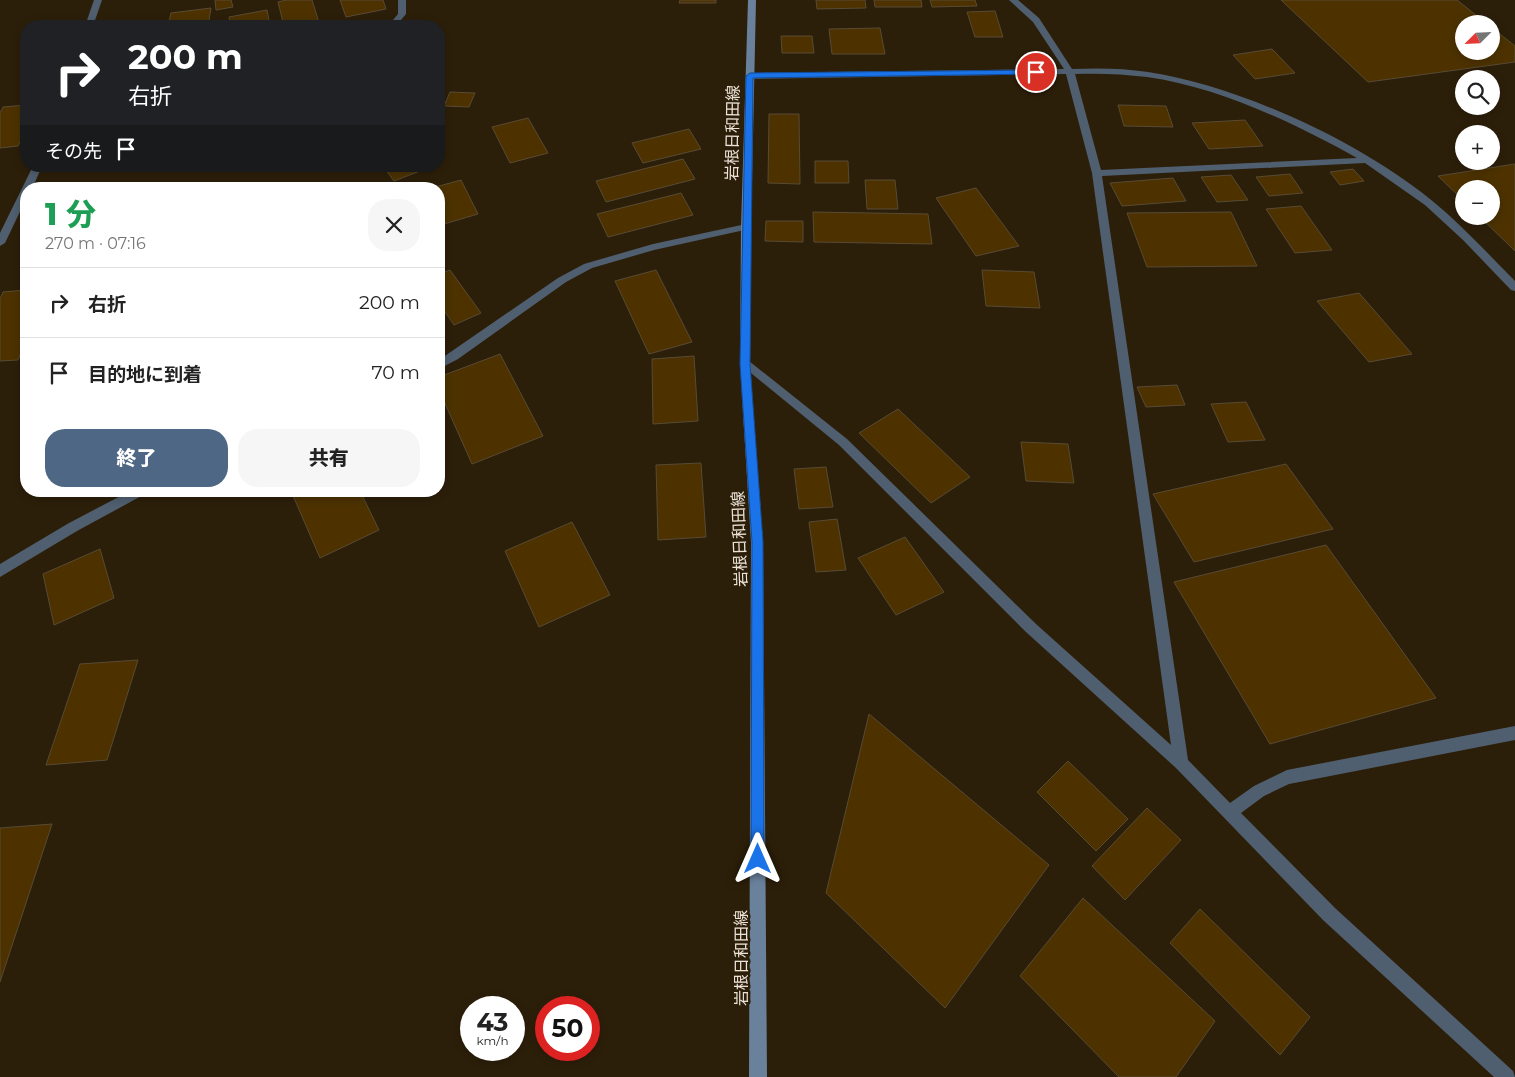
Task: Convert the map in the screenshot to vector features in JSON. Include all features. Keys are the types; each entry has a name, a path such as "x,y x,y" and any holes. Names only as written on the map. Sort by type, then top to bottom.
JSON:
{"main road":[{"name":"岩根日和田線","path":"752,0 746,227 745,364 757,542 758,1077"}],"street":[{"path":"91,20 98,0"},
{"path":"397,20 402,14 402,0"},
{"path":"1013,0 1036,20 1070,72 1090,142 1097,174 1181,763"},
{"path":"750,76 1070,72 1125,73 1174,80 1246,103 1301,124 1367,160 1416,192 1515,287"},
{"path":"1097,174 1367,160"},
{"path":"0,243 20,204"},
{"path":"445,361 562,280 588,266 653,247 746,227"},
{"path":"745,364 843,442 1031,628 1181,763 1329,914 1424,1003 1508,1077"},
{"path":"0,570 73,526 129,497"},
{"path":"1229,813 1259,791 1287,777 1515,733"}],"building":[{"path":"215,0 231,0 233,7 216,10"},
{"path":"286,0 312,0 318,20 282,20 278,2"},
{"path":"340,0 383,0 386,9 346,17"},
{"path":"680,0 716,0 716,3 679,3"},
{"path":"816,0 865,0 866,8 817,9"},
{"path":"874,0 921,0 922,7 875,7"},
{"path":"930,0 975,0 977,6 932,7"},
{"path":"1281,0 1457,0 1476,15 1455,15 1455,60 1500,60 1500,34 1515,46 1515,62 1368,82"},
{"path":"211,8 209,20 169,20 171,13"},
{"path":"267,10 269,20 230,20 229,17"},
{"path":"995,11 1003,37 975,37 967,12"},
{"path":"880,28 885,54 832,54 829,29"},
{"path":"781,36 812,36 814,53 782,53"},
{"path":"1272,49 1295,73 1255,79 1233,55"},
{"path":"450,92 475,93 469,107 445,106"},
{"path":"1118,105 1166,106 1173,127 1124,126"},
{"path":"20,106 20,142 18,146 0,148 0,113 3,107"},
{"path":"769,114 799,114 800,184 768,183"},
{"path":"528,118 548,153 510,163 492,127"},
{"path":"1245,120 1263,146 1209,149 1192,123"},
{"path":"689,129 701,149 643,163 632,143"},
{"path":"683,159 695,179 606,202 596,181"},
{"path":"815,161 848,161 849,183 815,183"},
{"path":"1515,164 1515,251 1488,225 1500,225 1500,180 1455,180 1455,192 1438,176 1476,170 1500,170 1500,166"},
{"path":"1353,169 1364,181 1340,185 1330,172"},
{"path":"387,172 417,172 394,181"},
{"path":"1290,174 1303,193 1269,196 1256,177"},
{"path":"1231,175 1248,200 1217,202 1201,177"},
{"path":"1173,178 1186,201 1122,206 1110,183"},
{"path":"461,180 478,214 445,224 445,184"},
{"path":"865,180 895,180 898,209 867,209"},
{"path":"976,188 1019,246 976,256 936,198"},
{"path":"681,193 693,215 608,237 597,214"},
{"path":"1301,206 1332,250 1295,253 1266,209"},
{"path":"813,212 928,214 932,244 814,242"},
{"path":"1231,212 1257,266 1147,267 1127,213"},
{"path":"766,221 803,221 803,242 765,241"},
{"path":"450,270 481,313 454,325 445,312 445,272"},
{"path":"656,270 692,342 649,354 615,281"},
{"path":"982,270 1034,272 1040,308 986,306"},
{"path":"20,291 20,355 18,360 0,361 0,299 3,292"},
{"path":"1359,293 1412,354 1369,362 1317,301"},
{"path":"500,354 543,436 472,464 445,403 445,375"},
{"path":"694,356 698,421 653,424 652,359"},
{"path":"1177,385 1185,405 1146,407 1137,387"},
{"path":"1246,402 1265,440 1228,442 1211,404"},
{"path":"898,409 970,477 931,503 859,433"},
{"path":"1021,442 1068,444 1074,483 1026,481"},
{"path":"701,463 706,537 658,540 656,465"},
{"path":"1286,464 1333,529 1194,562 1153,494"},
{"path":"826,467 833,507 799,509 794,469"},
{"path":"294,497 363,497 379,530 320,558"},
{"path":"837,519 846,570 816,572 809,522"},
{"path":"572,522 610,595 539,627 505,551"},
{"path":"905,537 944,592 896,615 858,558"},
{"path":"1326,545 1436,698 1270,744 1174,582"},
{"path":"100,549 114,598 54,625 43,574"},
{"path":"138,660 107,760 46,765 80,664"},
{"path":"869,714 1049,865 945,1008 826,893"},
{"path":"1068,761 1128,819 1096,851 1037,792"},
{"path":"1147,808 1181,840 1125,900 1092,866"},
{"path":"52,824 0,982 0,828"},
{"path":"1083,898 1215,1021 1176,1077 1119,1077 1020,976"},
{"path":"1200,909 1310,1017 1280,1055 1170,943"}],"route":[{"path":"758,859 757,542 745,364 750,76 1036,72"}]}
